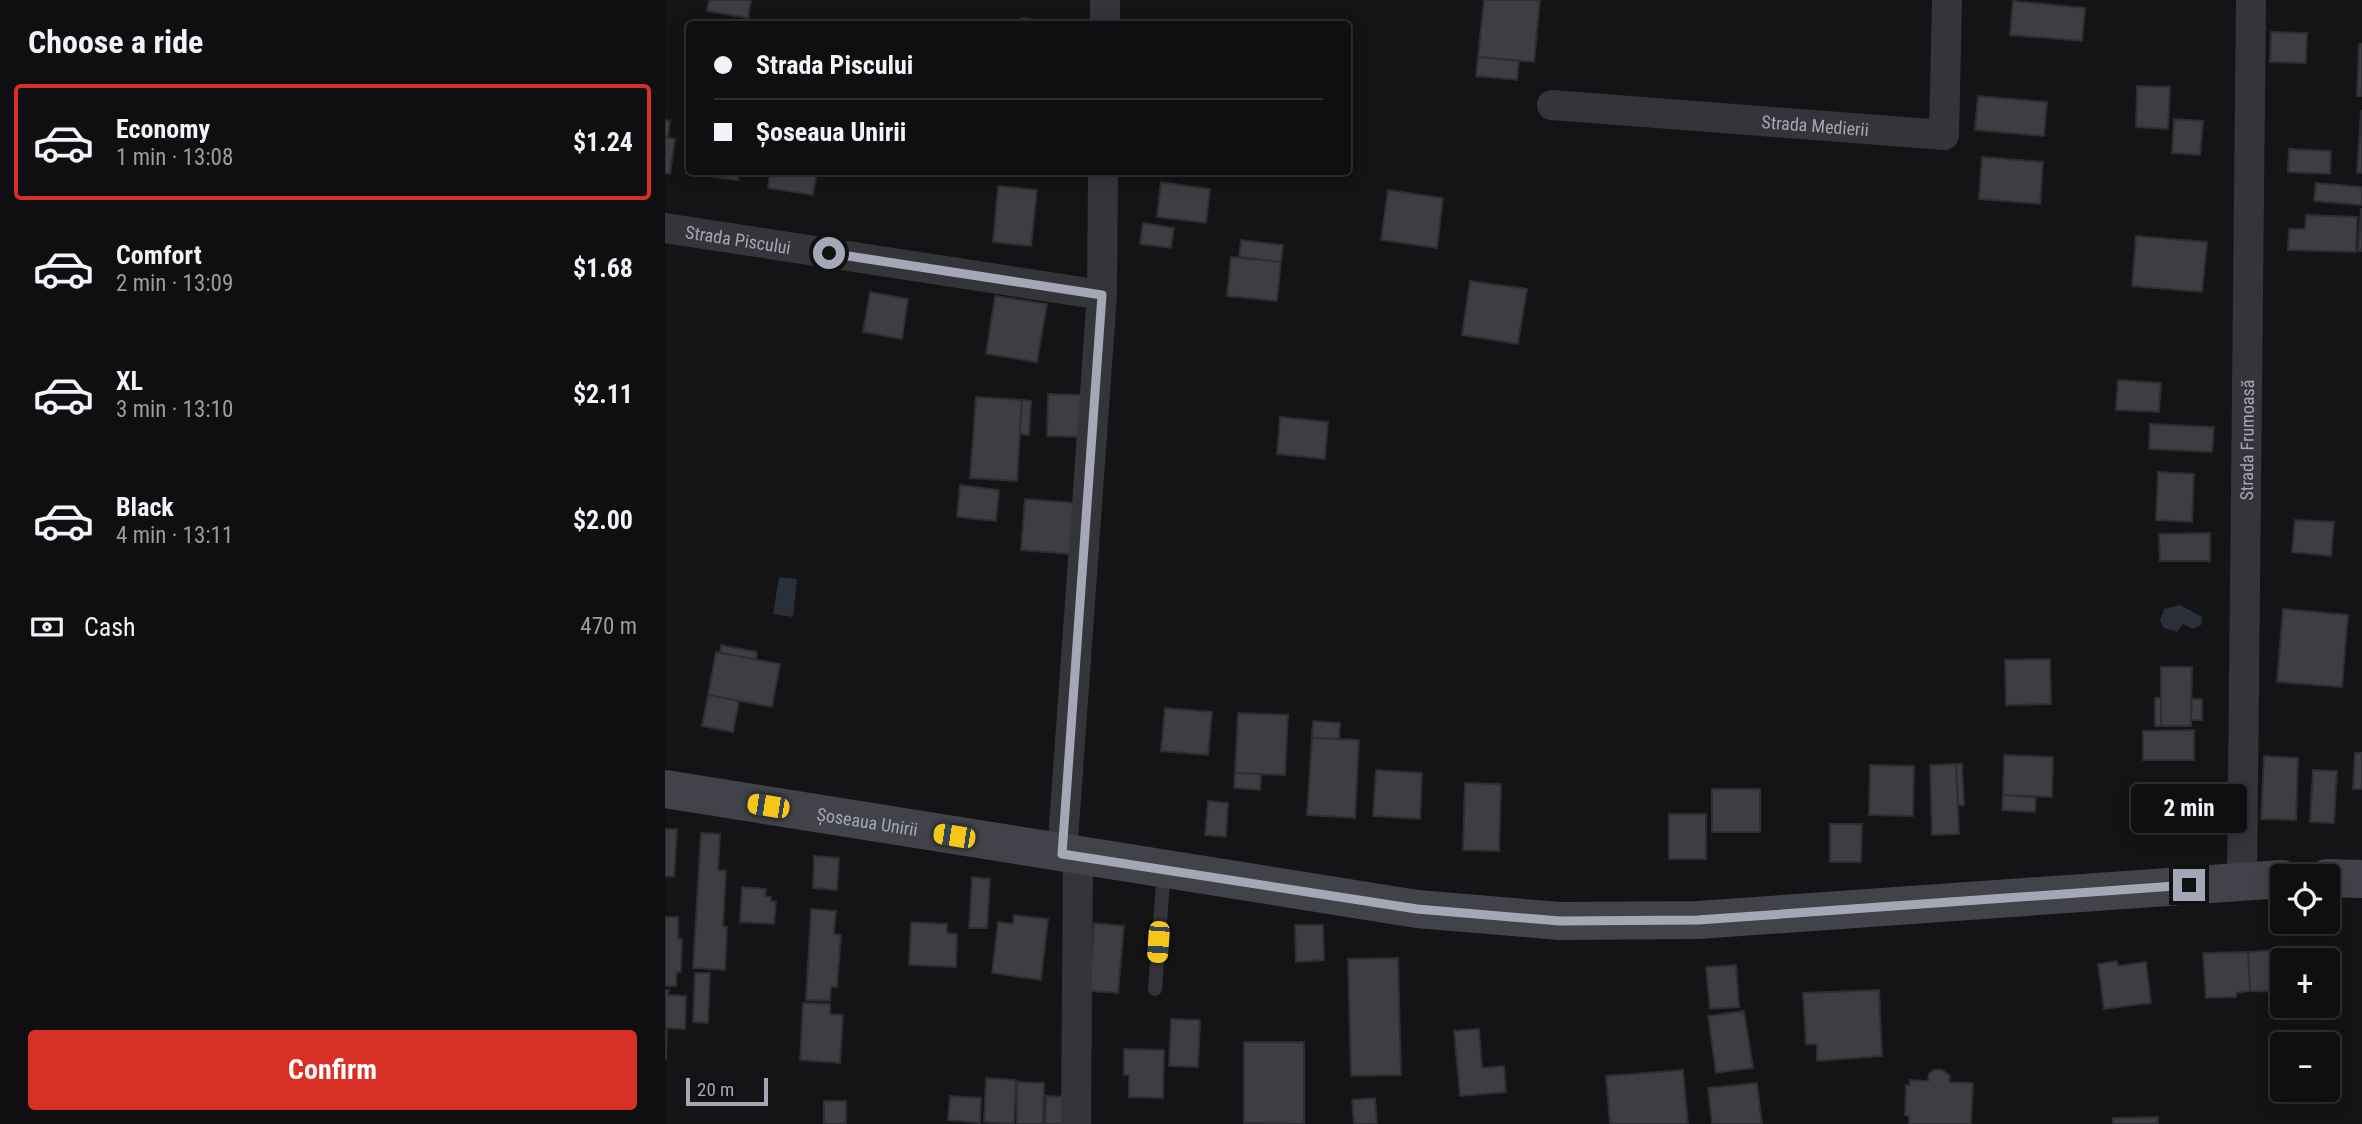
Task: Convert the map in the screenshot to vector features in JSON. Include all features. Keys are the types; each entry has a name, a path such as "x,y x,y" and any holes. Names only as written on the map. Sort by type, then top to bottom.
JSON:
{"main road":[{"name":"Șoseaua Unirii","path":"665,789 1417,909 1548,920 1623,922 1712,919 2270,880"},
{"path":"2340,878 2362,879"}],"street":[{"path":"1105,0 1105,21"},
{"name":"Strada Medierii","path":"1552,104 1944,135 1947,0"},
{"name":"Strada Frumoasă","path":"2242,881 2251,0"},
{"path":"1076,1124 1070,855 1102,295 1103,175"},
{"name":"Strada Piscului","path":"665,228 1102,295"}],"lane":[{"path":"1154,989 1164,870"}],"shaded area":[{"path":"779,577 797,579 793,617 773,614"},
{"path":"2180,605 2202,617 2201,625 2193,629 2183,624 2177,632 2164,628 2160,621 2164,609"}],"building":[{"path":"709,0 751,0 748,18 707,11"},
{"path":"1484,0 1540,0 1534,62 1478,57"},
{"path":"2013,1 2085,8 2082,41 2010,35"},
{"path":"1021,18 1043,21 1021,21"},
{"path":"2271,32 2307,33 2306,63 2270,62"},
{"path":"2359,44 2362,44 2362,96 2357,96"},
{"path":"1478,57 1519,61 1517,80 1476,76"},
{"path":"2137,86 2170,87 2168,129 2136,127"},
{"path":"1978,96 2047,102 2044,136 1975,130"},
{"path":"2361,111 2362,173 2357,173"},
{"path":"2174,119 2203,121 2200,155 2172,153"},
{"path":"665,120 670,121 668,138 665,137"},
{"path":"665,137 675,139 670,174 665,173"},
{"path":"2289,149 2331,151 2330,174 2288,172"},
{"path":"1982,157 2043,162 2040,204 1979,199"},
{"path":"701,175 739,175 738,180"},
{"path":"770,175 816,175 813,195 768,188"},
{"path":"1161,182 1210,189 1206,223 1157,217"},
{"path":"2316,183 2362,187 2362,205 2314,201"},
{"path":"998,186 1037,190 1031,246 993,242"},
{"path":"1388,190 1443,198 1437,248 1381,240"},
{"path":"2361,209 2362,251 2358,251"},
{"path":"2306,215 2357,217 2356,252 2288,250 2289,229 2305,229"},
{"path":"1143,223 1174,228 1171,248 1140,244"},
{"path":"2136,236 2207,242 2202,292 2132,286"},
{"path":"1241,240 1283,245 1281,262 1239,257"},
{"path":"1231,257 1281,262 1277,301 1227,296"},
{"path":"1470,281 1527,289 1518,344 1462,335"},
{"path":"870,292 908,299 902,339 863,332"},
{"path":"995,296 1047,304 1037,362 986,354"},
{"path":"2118,380 2161,383 2159,412 2116,410"},
{"path":"1048,394 1082,395 1081,437 1047,436"},
{"path":"976,397 1022,400 1017,481 970,478"},
{"path":"1022,400 1031,401 1029,435 1020,434"},
{"path":"1280,417 1328,422 1325,459 1277,454"},
{"path":"2150,424 2214,427 2212,452 2149,449"},
{"path":"2158,472 2194,474 2192,522 2156,520"},
{"path":"960,485 999,490 996,521 957,517"},
{"path":"1025,499 1075,503 1071,554 1021,550"},
{"path":"2295,520 2334,522 2331,556 2292,552"},
{"path":"2210,533 2210,561 2160,561 2159,534"},
{"path":"2283,609 2348,615 2342,687 2277,682"},
{"path":"721,645 757,652 756,660 720,653"},
{"path":"716,652 780,664 772,707 708,695"},
{"path":"2050,659 2051,704 2006,705 2005,660"},
{"path":"2161,667 2192,667 2191,726 2161,726"},
{"path":"708,695 739,701 733,732 702,726"},
{"path":"2155,698 2161,698 2161,726 2155,726"},
{"path":"2192,699 2202,699 2202,720 2191,720"},
{"path":"1165,708 1212,712 1208,755 1161,751"},
{"path":"1238,713 1288,715 1285,775 1235,773"},
{"path":"1313,721 1340,723 1339,739 1312,738"},
{"path":"2194,730 2194,760 2143,760 2143,731"},
{"path":"1312,738 1359,740 1355,818 1307,815"},
{"path":"2355,753 2362,753 2362,789 2353,789"},
{"path":"2004,755 2053,757 2052,797 2003,795"},
{"path":"2264,756 2298,758 2296,820 2261,819"},
{"path":"1956,764 1962,764 1964,805 1958,805"},
{"path":"1956,764 1959,834 1932,835 1930,765"},
{"path":"1870,765 1914,766 1913,816 1869,815"},
{"path":"1376,770 1422,773 1420,819 1373,816"},
{"path":"2313,770 2337,771 2334,823 2310,822"},
{"path":"1235,773 1261,774 1260,790 1234,788"},
{"path":"1465,783 1501,784 1499,851 1463,850"},
{"path":"1712,789 1760,789 1760,832 1712,832"},
{"path":"2003,795 2036,797 2035,812 2002,810"},
{"path":"1208,801 1228,803 1226,837 1205,835"},
{"path":"1669,814 1706,814 1706,859 1669,859"},
{"path":"1830,824 1862,824 1861,862 1830,862"},
{"path":"665,829 677,829 674,877 665,876"},
{"path":"701,833 720,834 718,870 726,871 723,926 727,927 725,970 693,968"},
{"path":"814,856 839,858 837,890 813,888"},
{"path":"972,877 990,879 987,928 969,928"},
{"path":"742,887 766,889 765,896 776,902 774,924 740,922"},
{"path":"811,909 836,911 834,934 841,935 837,987 831,987 830,1001 806,1000"},
{"path":"1014,915 1048,919 1041,980 992,973 998,922 1013,924"},
{"path":"665,917 678,917 678,939 682,939 681,972 677,972 676,986 665,986"},
{"path":"911,922 947,924 947,933 957,934 956,967 909,965"},
{"path":"1094,923 1124,926 1118,993 1089,991"},
{"path":"1295,925 1323,925 1324,960 1296,962"},
{"path":"2270,950 2270,992 2250,991 2248,952"},
{"path":"2248,952 2250,991 2236,993 2236,997 2206,998 2203,953"},
{"path":"1398,958 1401,1075 1351,1076 1348,959"},
{"path":"2117,961 2118,966 2146,962 2151,1003 2104,1009 2098,964"},
{"path":"1736,965 1739,1007 1710,1009 1706,967"},
{"path":"695,973 710,973 708,1023 693,1022"},
{"path":"665,990 669,990 668,995 686,996 685,1029 667,1028 666,1060"},
{"path":"1879,990 1882,1056 1817,1061 1817,1044 1806,1044 1803,993"},
{"path":"803,1003 830,1004 830,1014 843,1015 840,1063 800,1060"},
{"path":"1744,1011 1753,1068 1716,1073 1708,1016"},
{"path":"1171,1019 1200,1020 1198,1067 1169,1066"},
{"path":"1479,1029 1482,1068 1504,1066 1506,1092 1460,1096 1454,1031"},
{"path":"1244,1042 1304,1042 1304,1124 1244,1123"},
{"path":"1124,1049 1164,1050 1163,1098 1129,1097 1129,1075 1124,1075"},
{"path":"1683,1070 1688,1124 1610,1124 1606,1076"},
{"path":"1933,1070 1942,1070 1950,1076 1949,1082 1973,1083 1971,1124 1909,1124 1909,1116 1905,1115 1906,1085 1910,1085 1910,1080 1928,1081"},
{"path":"986,1078 1016,1080 1014,1124 984,1122"},
{"path":"1017,1082 1044,1083 1043,1124 1017,1124"},
{"path":"1757,1083 1762,1124 1712,1124 1708,1088"},
{"path":"950,1096 981,1098 980,1123 948,1120"},
{"path":"1046,1096 1069,1097 1068,1124 1045,1124"},
{"path":"1375,1098 1377,1124 1354,1124 1352,1100"},
{"path":"824,1101 846,1101 846,1124 824,1124"},
{"path":"2158,1117 2158,1124 2113,1124 2113,1118"}],"route":[{"path":"829,253 1102,295 1062,854 1417,909 1560,921 1698,920 2189,885"}]}
